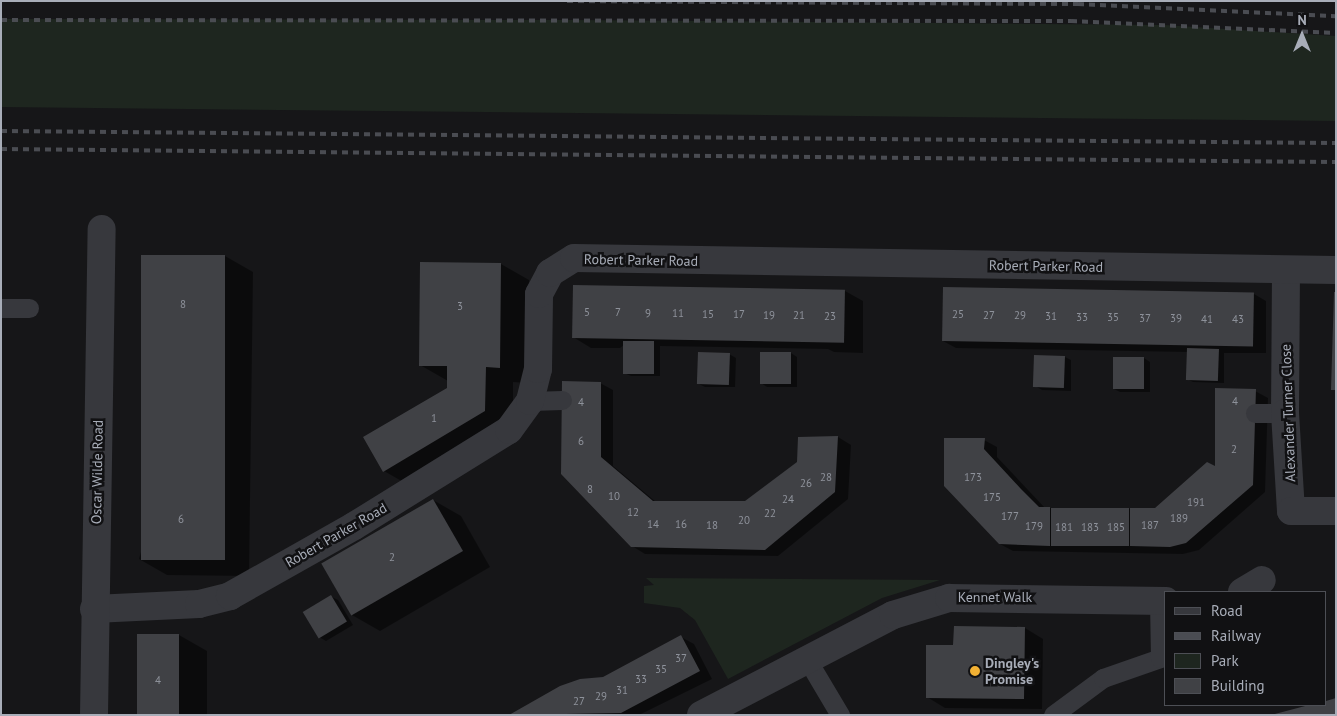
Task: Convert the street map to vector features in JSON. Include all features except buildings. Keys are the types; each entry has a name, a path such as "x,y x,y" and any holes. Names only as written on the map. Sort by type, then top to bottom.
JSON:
{"street":[{"name":"Oscar Wilde Road","path":"94,715 94,609 102,228"},
{"name":"Robert Parker Road","path":"94,609 199,604 230,596 354,526 508,430 530,401 538,369 538,294 550,273 574,258 1336,270"},
{"name":"Alexander Turner Close","path":"1286,270 1285,413 1291,511 1336,511"},
{"name":"Kennet Walk","path":"702,715 893,615 948,598 1162,601"}],"lane":[{"path":"1,308 30,308"},
{"path":"530,401 562,400"},
{"path":"1255,413 1285,413"},
{"path":"1053,715 1104,678 1160,658 1162,601"},
{"path":"808,661 840,715"}],"green space":[{"path":"1,19 572,20 1164,25 1336,36 1336,121 1,107"},
{"path":"646,578 940,580 882,598 728,679 695,620 680,608 644,603 644,586 654,585"}],"railway":[{"path":"567,1 1078,4 1336,16"},
{"path":"1,20 1071,21 1336,33"},
{"path":"1,131 1336,143"},
{"path":"1,149 1336,162"}],"place":[{"name":"Dingley's Promise","path":"975,671"}]}
